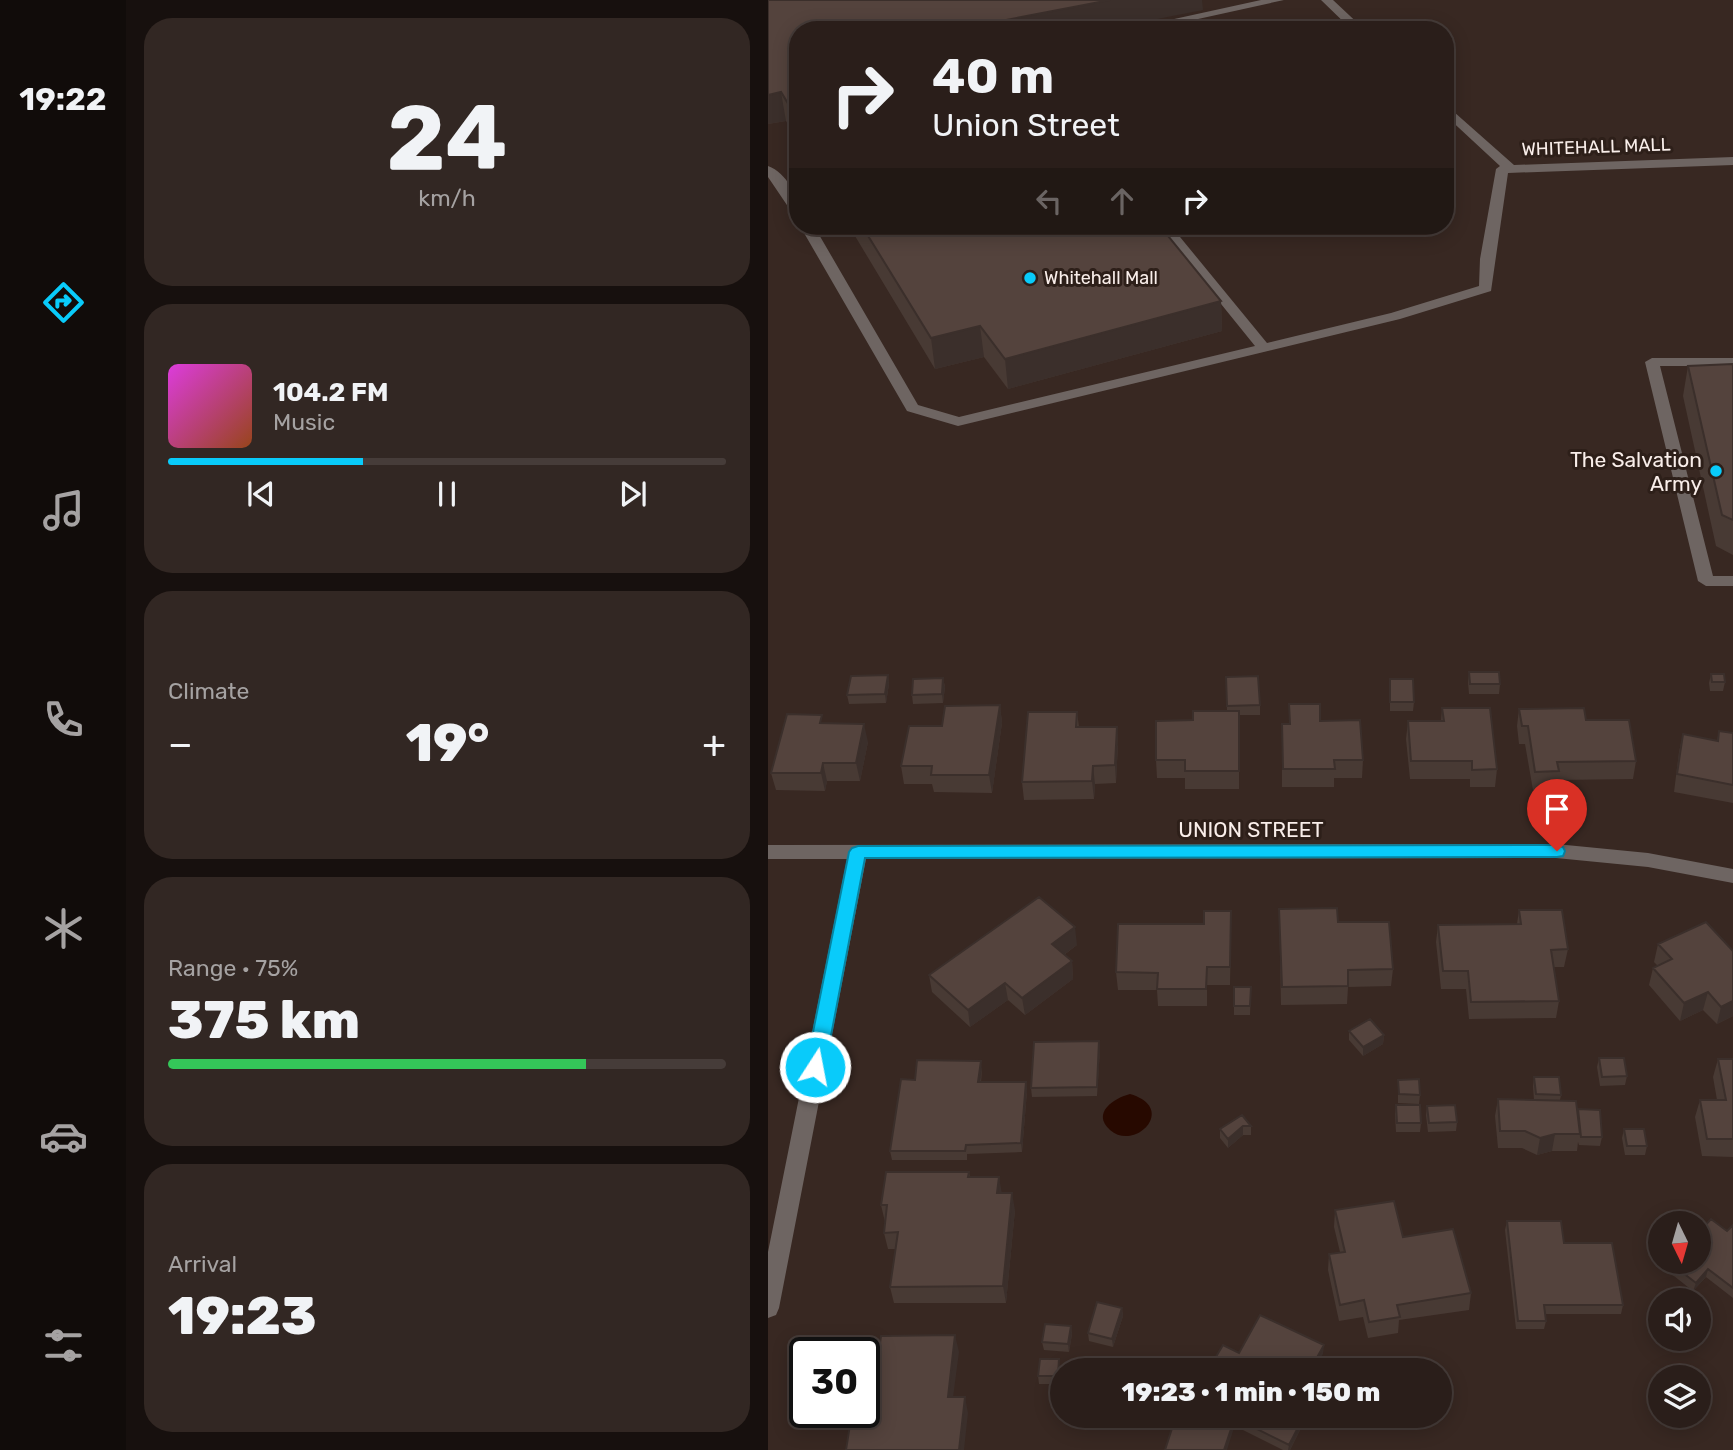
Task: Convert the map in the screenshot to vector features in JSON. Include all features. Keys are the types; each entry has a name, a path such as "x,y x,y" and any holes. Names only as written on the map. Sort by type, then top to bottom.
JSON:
{"street":[{"path":"1174,21 1278,0"},
{"path":"1326,0 1349,21"},
{"path":"1454,116 1511,169"},
{"name":"WHITEHALL MALL","path":"812,235 912,408 958,422 1395,316 1486,288 1487,259 1502,169 1733,161"},
{"path":"768,170 778,179 789,197"},
{"path":"1171,235 1263,347"},
{"path":"1733,362 1652,362 1706,581 1733,581"},
{"name":"UNION STREET","path":"768,852 1557,851 1648,860 1733,876"},
{"path":"768,1308 858,852"}],"shaded area":[{"path":"1130,1094 1144,1100 1151,1109 1151,1117 1140,1132 1130,1136 1120,1135 1105,1124 1104,1112 1117,1099"}],"building":[{"path":"768,0 1110,0 1001,21 789,21 789,105 781,92 768,95"},
{"name":"Whitehall Mall","path":"868,235 1167,235 1221,301 1005,359 980,326 931,338"},
{"path":"1733,364 1733,520 1722,515 1688,366"},
{"path":"1469,672 1499,672 1500,684 1470,684"},
{"path":"1711,674 1724,674 1725,682 1712,682"},
{"path":"888,675 885,694 847,695 851,676"},
{"path":"1258,676 1260,705 1227,706 1226,677"},
{"path":"943,678 942,694 912,695 913,679"},
{"path":"1390,679 1413,679 1414,702 1390,702"},
{"path":"1289,704 1320,704 1320,721 1360,720 1363,760 1334,760 1335,769 1283,769 1282,724 1290,724"},
{"path":"1000,705 989,775 931,775 932,766 901,766 909,726 942,726 945,706"},
{"path":"1442,708 1490,708 1497,769 1472,770 1472,761 1411,761 1408,721 1444,721"},
{"path":"1584,708 1586,720 1629,720 1636,761 1557,762 1559,771 1535,772 1528,726 1522,726 1519,709"},
{"path":"1193,711 1239,711 1239,771 1185,771 1185,760 1156,760 1156,721 1193,720"},
{"path":"1028,712 1077,712 1076,727 1117,727 1115,765 1093,766 1092,781 1022,782"},
{"path":"787,714 822,715 820,723 864,724 856,763 823,763 821,773 771,773"},
{"path":"1719,731 1733,733 1733,785 1677,774 1683,734 1718,741"},
{"path":"1039,897 1075,927 1052,944 1072,961 1022,998 1005,983 968,1010 929,975"},
{"path":"1337,908 1338,922 1389,922 1393,969 1348,970 1348,986 1282,987 1279,909"},
{"path":"1519,910 1562,910 1568,949 1551,950 1559,1001 1471,1002 1468,971 1443,971 1438,925 1521,924"},
{"path":"1204,911 1231,911 1230,967 1207,967 1206,989 1157,989 1158,973 1116,972 1118,924 1204,924"},
{"path":"1706,922 1733,951 1733,1001 1721,1007 1708,992 1684,1003 1653,968 1672,959 1658,944"},
{"path":"1234,987 1251,987 1250,1006 1234,1006"},
{"path":"1370,1019 1384,1035 1363,1047 1349,1031"},
{"path":"1099,1041 1097,1087 1031,1088 1034,1042"},
{"path":"1599,1058 1624,1058 1627,1076 1602,1077"},
{"path":"1718,1059 1733,1059 1733,1139 1707,1139 1700,1100 1726,1100"},
{"path":"917,1060 981,1061 978,1082 1026,1082 1021,1143 966,1145 965,1151 890,1151 901,1079 915,1080"},
{"path":"1534,1077 1559,1077 1561,1095 1536,1094"},
{"path":"1419,1079 1420,1095 1399,1094 1398,1080"},
{"path":"1498,1099 1576,1101 1580,1134 1555,1134 1540,1138 1525,1131 1500,1131"},
{"path":"1396,1105 1420,1105 1421,1123 1397,1123"},
{"path":"1455,1105 1457,1122 1429,1123 1427,1106"},
{"path":"1578,1109 1600,1110 1602,1137 1581,1137"},
{"path":"1242,1115 1251,1126 1243,1126 1228,1139 1220,1129"},
{"path":"1624,1129 1644,1129 1647,1146 1627,1146"},
{"path":"886,1172 969,1172 968,1177 999,1177 997,1193 1012,1193 1003,1286 890,1287 898,1232 884,1233 887,1205 881,1205"},
{"path":"1394,1201 1403,1237 1453,1229 1471,1293 1397,1305 1400,1317 1369,1322 1364,1300 1340,1305 1329,1254 1345,1252 1335,1210"},
{"path":"1711,1219 1727,1231 1733,1225 1733,1288 1711,1271"},
{"path":"1507,1221 1561,1221 1564,1243 1612,1243 1623,1305 1544,1305 1546,1321 1518,1321"},
{"path":"1684,1274 1704,1274 1696,1283"},
{"path":"1097,1302 1122,1308 1112,1339 1088,1333"},
{"path":"1260,1315 1324,1345 1317,1358 1215,1358 1223,1345 1239,1353"},
{"path":"1045,1324 1071,1326 1068,1344 1042,1342"},
{"path":"955,1335 948,1397 965,1397 959,1450 846,1450 849,1428 880,1428 881,1336"},
{"path":"1040,1359 1050,1359 1050,1376 1038,1376"},
{"path":"1172,1428 1231,1428 1224,1450 1165,1450"},
{"path":"1255,1428 1298,1428 1289,1445"}],"place":[{"name":"Whitehall Mall","path":"1030,278"},
{"name":"The Salvation Army","path":"1716,471"}],"route":[{"path":"815,1067 858,852 1557,851"}]}
